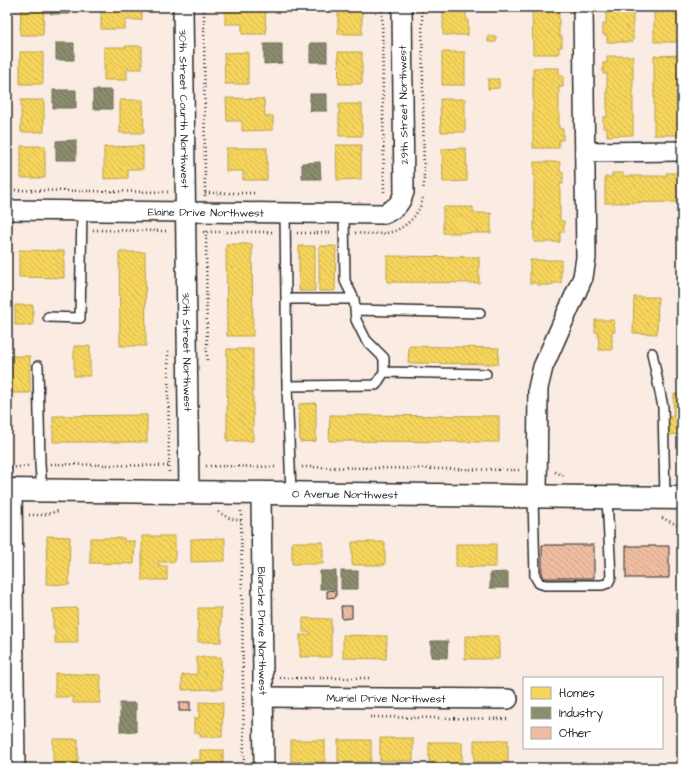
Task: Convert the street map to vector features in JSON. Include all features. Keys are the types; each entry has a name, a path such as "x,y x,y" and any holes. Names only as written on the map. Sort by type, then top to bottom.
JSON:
{"street":[{"name":"30th Street Courth Northwest","path":"183,7 186,212"},
{"name":"29th Street Northwest","path":"401,202 404,192 402,7"},
{"path":"535,497 538,388 543,367 583,277 586,258 584,7"},
{"path":"585,152 682,151"},
{"name":"Elaine Drive Northwest","path":"7,210 384,214 394,209 401,202"},
{"name":"30th Street Northwest","path":"178,493 186,212"},
{"path":"10,490 15,768"},
{"name":"O Avenue Northwest","path":"10,490 673,498"},
{"name":"Blanche Drive Northwest","path":"251,494 263,697 264,768"},
{"name":"Muriel Drive Northwest","path":"263,697 508,700"}],"lane":[{"path":"48,317 80,318 82,211"},
{"path":"285,213 287,386 291,494"},
{"path":"287,386 376,385 384,372 384,358 366,340 356,320 354,299 345,281 344,214"},
{"path":"286,299 354,299"},
{"path":"355,310 480,313"},
{"path":"652,353 663,407 673,498"},
{"path":"38,366 42,491"},
{"path":"384,372 486,374"},
{"path":"535,497 535,576 539,582 545,585 602,585 608,583 611,577 607,498"}],"path":[{"path":"204,7 206,200"},
{"path":"382,7 384,195"},
{"path":"199,232 384,234 398,231 404,227 413,217 422,202 424,186 422,7"},
{"path":"7,190 170,192"},
{"path":"167,224 167,231"},
{"path":"168,348 169,466 178,493"},
{"path":"7,468 40,464 173,466"},
{"path":"203,466 519,470"},
{"path":"244,768 241,521 251,494"},
{"path":"24,515 42,515 60,510"},
{"path":"210,512 218,512 229,518 246,521"},
{"path":"368,717 508,719"}],"building: Homes":[{"path":"21,7 44,7 43,35 20,35"},
{"path":"101,7 142,7 142,20 125,20 125,29 101,29"},
{"path":"225,7 265,7 266,34 242,34 242,24 225,24"},
{"path":"338,7 362,7 362,34 338,34"},
{"path":"443,7 466,7 468,35 443,35"},
{"path":"532,7 559,7 559,36 562,36 562,47 559,47 559,54 533,54"},
{"path":"606,7 633,7 633,42 607,42 607,35 603,35 603,24 606,24"},
{"path":"654,7 680,7 682,34 680,34 680,42 654,42"},
{"path":"488,36 496,36 496,42 488,42"},
{"path":"142,46 142,69 127,69 127,80 104,80 104,47"},
{"path":"20,52 43,52 43,84 20,84"},
{"path":"248,52 248,84 225,84 224,53"},
{"path":"338,52 362,52 362,84 339,84"},
{"path":"442,52 465,52 465,85 442,85"},
{"path":"680,55 680,63 682,63 682,74 680,74 682,128 680,128 680,135 654,135 654,56"},
{"path":"607,56 633,56 633,135 607,136 607,128 603,128 603,117 607,117 607,74 603,74 603,63 607,63"},
{"path":"533,68 559,68 559,76 563,76 563,87 559,87 559,129 563,129 563,140 559,140 559,148 533,148"},
{"path":"488,79 499,79 499,88 488,89"},
{"path":"226,98 264,99 265,116 273,116 273,130 242,131 242,121 227,121"},
{"path":"440,99 465,99 465,132 441,132"},
{"path":"21,100 44,100 44,132 21,132"},
{"path":"120,100 143,100 144,133 120,133"},
{"path":"339,104 362,104 362,136 339,136"},
{"path":"336,145 361,145 361,179 337,180"},
{"path":"21,146 45,146 45,178 21,178"},
{"path":"143,146 143,169 128,169 128,178 104,179 104,147"},
{"path":"226,148 267,148 267,180 243,180 243,171 226,171"},
{"path":"466,148 467,181 443,182 442,149"},
{"path":"534,162 560,162 560,172 563,172 563,184 560,184 560,221 564,221 564,232 560,232 560,242 534,242"},
{"path":"612,173 623,173 623,176 666,176 666,173 677,173 677,176 682,176 682,202 605,203 605,177 612,177"},
{"path":"443,207 473,207 473,213 491,213 491,233 443,233"},
{"path":"226,244 252,244 253,336 227,336"},
{"path":"299,246 315,246 315,291 299,291"},
{"path":"319,246 336,246 335,291 319,291"},
{"path":"19,250 64,251 64,278 19,277"},
{"path":"119,252 145,252 146,346 120,346"},
{"path":"387,256 479,257 479,283 387,282"},
{"path":"530,260 561,260 561,283 553,283 553,285 538,285 538,283 530,283"},
{"path":"634,297 658,297 657,334 633,333"},
{"path":"15,305 33,305 33,325 15,325"},
{"path":"595,320 614,320 615,332 612,332 612,350 599,350 598,332 595,332"},
{"path":"74,346 90,346 90,376 74,376"},
{"path":"409,346 499,348 498,364 408,363"},
{"path":"227,349 253,349 253,441 227,441"},
{"path":"12,356 30,356 30,393 12,393"},
{"path":"674,394 682,394 682,434 669,435 668,417 673,417"},
{"path":"316,403 316,441 300,442 299,404"},
{"path":"147,415 147,442 53,442 53,416"},
{"path":"330,415 499,416 499,442 329,441"},
{"path":"47,536 70,537 69,585 46,584"},
{"path":"142,536 175,536 175,562 158,562 158,566 167,566 167,580 142,580"},
{"path":"90,538 124,538 124,541 135,541 134,564 90,563"},
{"path":"225,538 225,561 191,562 191,539"},
{"path":"292,542 323,542 323,564 292,564"},
{"path":"352,542 385,542 385,565 352,565"},
{"path":"456,544 496,544 496,567 456,567"},
{"path":"77,608 78,643 55,643 53,609"},
{"path":"198,608 221,608 221,642 198,642"},
{"path":"303,618 331,619 331,657 300,657 300,635 310,635 310,632 303,632"},
{"path":"343,635 387,636 386,659 343,658"},
{"path":"465,636 499,636 499,659 465,659"},
{"path":"197,657 221,657 222,689 182,690 182,675 197,674"},
{"path":"55,673 101,675 100,703 73,703 73,697 55,697"},
{"path":"199,702 223,703 222,737 200,737 200,733 194,733 194,718 199,718"},
{"path":"380,738 413,738 413,761 380,761"},
{"path":"53,739 78,739 78,768 53,768"},
{"path":"291,740 325,740 325,762 291,762"},
{"path":"338,740 371,740 371,762 338,762"},
{"path":"474,740 508,740 508,762 474,762"},
{"path":"429,742 462,742 462,764 429,764"},
{"path":"200,750 223,750 223,768 190,768 190,760 200,760"}],"building: Industry":[{"path":"51,7 70,7 70,14 51,14"},
{"path":"56,43 74,43 74,60 56,60"},
{"path":"310,43 327,43 327,62 310,62"},
{"path":"264,44 282,44 282,63 264,64"},
{"path":"53,90 76,90 76,108 53,108"},
{"path":"93,90 112,90 112,109 93,109"},
{"path":"310,94 327,94 327,111 310,111"},
{"path":"76,140 76,160 56,160 56,141"},
{"path":"320,162 321,179 302,179 302,163"},
{"path":"320,571 336,571 336,589 320,589"},
{"path":"341,571 358,571 358,589 341,589"},
{"path":"508,572 508,588 490,588 490,573"},
{"path":"431,641 448,641 447,658 431,657"},
{"path":"120,703 136,703 136,732 120,732"}],"building: Other":[{"path":"542,545 594,545 594,578 542,578"},
{"path":"626,546 669,546 669,578 626,578"},
{"path":"336,590 336,597 327,598 327,591"},
{"path":"341,606 352,606 352,618 342,619"},
{"path":"179,702 190,702 190,711 179,711"}]}
